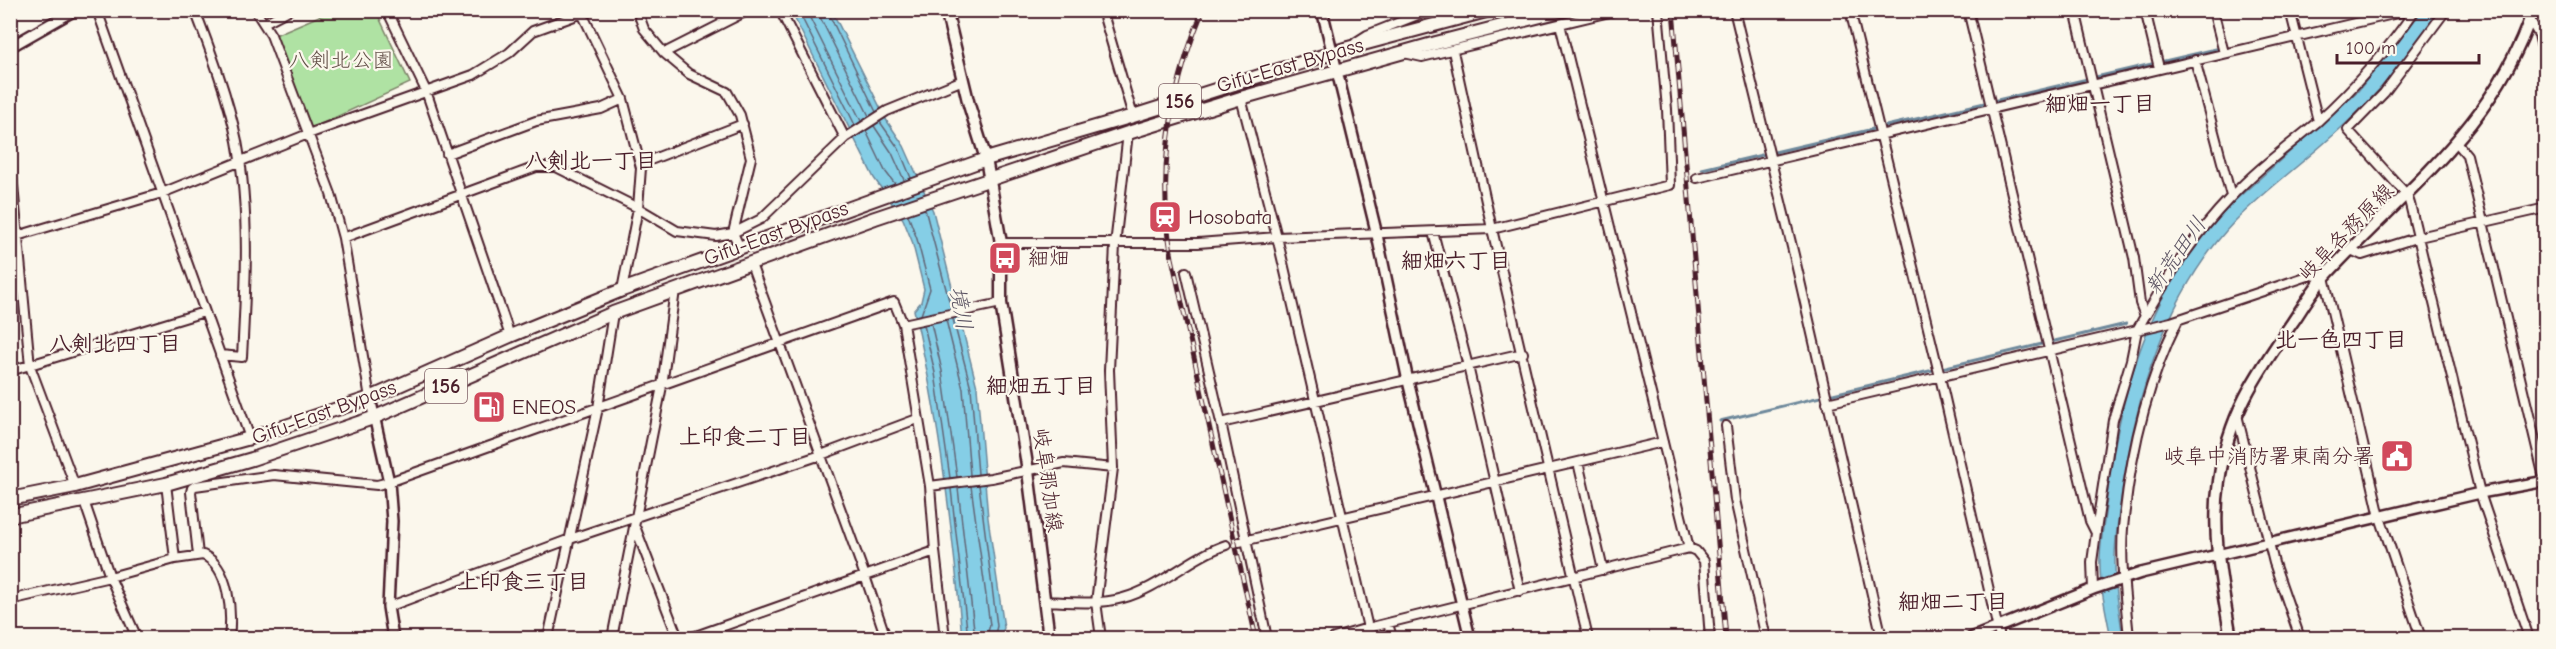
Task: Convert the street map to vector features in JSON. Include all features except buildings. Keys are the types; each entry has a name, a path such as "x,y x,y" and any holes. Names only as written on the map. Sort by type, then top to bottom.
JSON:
{"highway":[{"name":"Gifu-East Bypass","path":"10,500 75,486 250,438 370,398 510,336 622,290 986,159 1133,116 1348,48 1490,10"},
{"name":"Gifu-East Bypass","path":"10,516 166,484 238,463 373,418 613,313 936,197 1241,98 1436,43 1564,10"}],"main road":[{"name":"岐阜那加線","path":"946,10 986,159 1002,243 1001,303 1028,471 1049,639"},
{"name":"岐阜各務原線","path":"2231,639 2217,555 2218,482 2223,457 2237,414 2253,379 2324,277 2457,143 2503,75 2531,15"}],"street":[{"path":"10,47 75,10"},
{"path":"97,10 250,438"},
{"path":"195,10 237,140 240,162 247,268 242,357 220,355"},
{"path":"255,10 272,35 331,194 343,238 373,418 389,482 392,532 388,607 393,639"},
{"path":"264,23 289,10"},
{"path":"14,237 162,193 308,134 473,75 509,53 533,31 591,10"},
{"path":"637,10 644,29 664,54 689,74 727,92 735,105 743,124 751,158 733,232 739,246"},
{"path":"717,10 725,22"},
{"path":"664,54 749,10"},
{"path":"780,10 846,137"},
{"path":"1102,10 1133,116"},
{"path":"1322,10 1331,55 1377,235 1408,381 1470,639"},
{"path":"1348,48 1367,35 1430,10"},
{"path":"1402,53 1422,57 1453,51 1618,10"},
{"path":"1002,243 1116,245 1198,243 1276,237 1492,229 1670,185 1667,109 1658,10"},
{"path":"1734,10 1882,639"},
{"path":"1850,10 1940,377 2000,639"},
{"path":"1968,10 2090,522 2096,533"},
{"path":"2075,10 2134,258 2140,303 2145,316"},
{"path":"2145,10 2159,68"},
{"path":"2213,10 2224,53"},
{"path":"2290,10 2318,121"},
{"path":"2358,10 2361,21"},
{"path":"2446,10 2384,93 2348,130 2407,195 2480,493 2529,639"},
{"path":"389,11 426,92 510,336"},
{"path":"1697,178 2361,21 2415,11"},
{"path":"2096,588 2092,562 2113,420 2131,360 2137,330 2172,269 2202,228 2231,196 2352,89 2415,11"},
{"path":"581,12 623,99 640,164 638,208 622,290"},
{"path":"2531,15 2546,63"},
{"path":"1560,24 1689,548"},
{"path":"1453,51 1492,229 1523,353 1588,639"},
{"path":"2195,60 2231,196"},
{"path":"343,238 536,167 556,167 638,208 677,231 716,236 733,232 761,219 846,137 887,111 963,80"},
{"path":"1241,98 1368,628"},
{"path":"447,154 536,121 602,109 623,99"},
{"path":"640,164 743,124"},
{"path":"1101,639 1096,602 1113,468 1110,370 1116,245 1128,133"},
{"path":"1971,639 2122,579 2480,493 2545,483 2467,154 2457,143"},
{"path":"10,153 14,237 30,366 75,486"},
{"path":"2350,250 2362,255 2419,237 2546,208"},
{"path":"1433,232 1468,366 1520,591"},
{"path":"751,264 886,639"},
{"path":"1186,272 1221,423 1243,541 1267,639"},
{"path":"1827,402 1940,377 2050,348 2175,321 2311,275 2324,277 2380,517 2421,639"},
{"path":"612,639 662,386 675,290"},
{"path":"198,555 192,488 242,478 274,475 377,484 389,482 894,302 903,324 917,419 930,486 945,639"},
{"path":"903,324 1001,303"},
{"path":"10,371 204,312"},
{"path":"548,639 597,408 613,313"},
{"path":"2129,639 2122,579 2123,530 2137,439 2163,349 2175,321"},
{"path":"1221,423 1523,353"},
{"path":"2237,414 2269,543 2300,639"},
{"path":"388,607 570,540 821,455 917,419"},
{"path":"1726,426 1735,500 1766,639"},
{"path":"1243,541 1663,442"},
{"path":"1578,462 1603,570"},
{"path":"238,463 242,478"},
{"path":"930,486 991,478 1064,463 1113,468"},
{"path":"166,484 175,559"},
{"path":"84,501 111,577 137,639"},
{"path":"635,528 678,639"},
{"path":"1044,601 1096,602 1124,598 1226,545"},
{"path":"1334,639 1368,628 1689,548 1696,551 1704,561 1710,639"},
{"path":"690,639 935,551"},
{"path":"10,600 198,555 209,557 217,564 223,579 229,600 229,639"},
{"path":"1388,623 1392,639"}],"green space":[{"name":"八剣北公園","path":"331,11 376,11 410,83 310,129 275,35"}],"water":[{"path":"791,11 832,11 887,121 904,146 933,211 977,387 988,518 1004,628 1000,638 962,638 944,473 931,391 914,310 921,302 924,289 912,241 903,219 874,178"},
{"path":"2422,11 2441,11 2369,101 2235,221 2210,250 2189,282 2171,316 2145,387 2127,461 2115,558 2123,638 2111,638 2102,588 2100,557 2111,466 2134,368 2158,307 2174,278 2206,232 2231,204 2358,91"}],"waterway":[{"path":"1702,169 2216,49"},
{"path":"1720,421 2126,324"}],"railway":[{"path":"1203,10 1182,70 1175,101 1167,163 1168,226 1172,258 1256,638"},
{"path":"1673,10 1726,638"}],"place":[{"name":"Hosobata","path":"1165,217"},
{"name":"細畑","path":"1005,258"},
{"name":"ENEOS","path":"489,407"},
{"name":"岐阜中消防署東南分署","path":"2397,456"}],"district":[{"name":"細畑一丁目","path":"2100,103"},
{"name":"八剣北一丁目","path":"591,160"},
{"name":"細畑六丁目","path":"1456,260"},
{"name":"北一色四丁目","path":"2341,339"},
{"name":"八剣北四丁目","path":"115,343"},
{"name":"細畑五丁目","path":"1041,385"},
{"name":"上印食二丁目","path":"745,436"},
{"name":"上印食三丁目","path":"523,581"},
{"name":"細畑二丁目","path":"1953,601"}],"water label":[{"name":"新荒田川","path":"2175,255"},
{"name":"境川","path":"962,308"}]}
